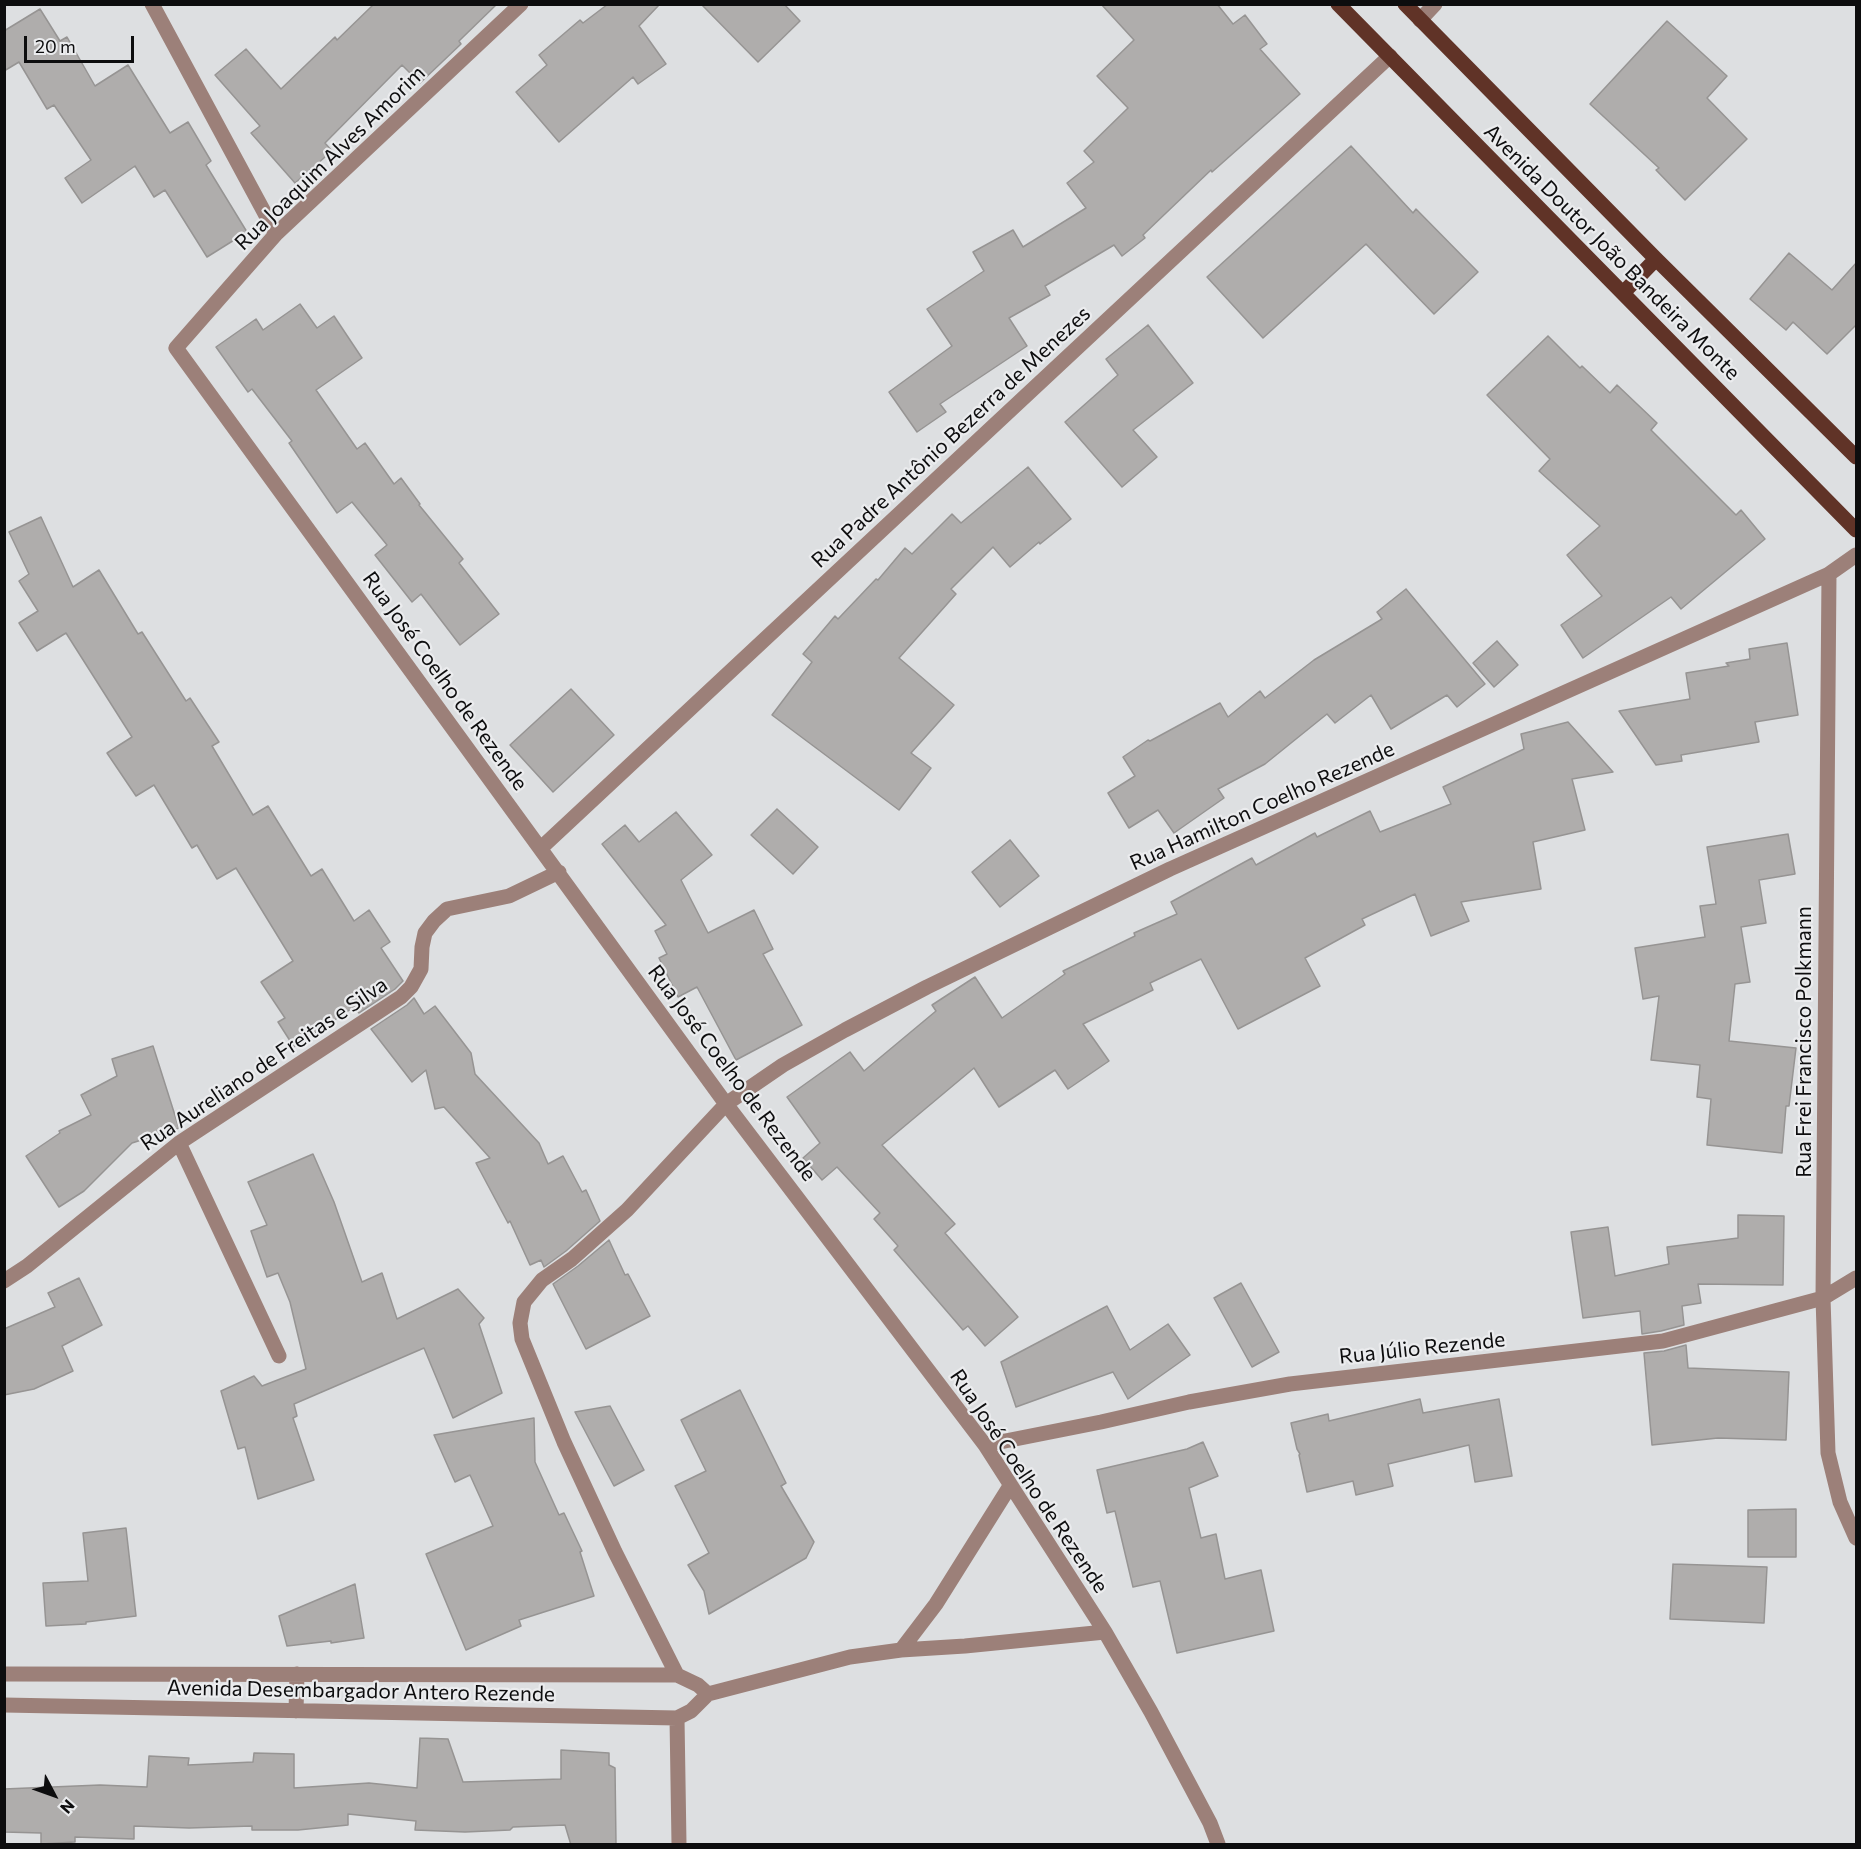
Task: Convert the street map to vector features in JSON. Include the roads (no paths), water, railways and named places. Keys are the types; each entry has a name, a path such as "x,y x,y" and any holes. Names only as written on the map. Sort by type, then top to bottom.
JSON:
{"main road":[{"name":"Avenida Doutor João Bandeira Monte","path":"1338,4 1857,530"},
{"name":"Avenida Doutor João Bandeira Monte","path":"1405,4 1656,259 1857,458"},
{"path":"1623,293 1656,259"}],"street":[{"path":"152,4 276,234"},
{"name":"Rua Joaquim Alves Amorim","path":"176,348 276,234 521,4"},
{"path":"1420,20 1435,4"},
{"name":"Rua Padre Antônio Bezerra de Menezes","path":"541,848 1390,56"},
{"name":"Rua José Coelho de Rezende","path":"176,348 726,1104 985,1445 1105,1632 1210,1823 1218,1845"},
{"path":"1829,574 1857,555"},
{"name":"Rua Hamilton Coelho Rezende","path":"677,1675 615,1552 564,1442 522,1339 520,1323 524,1302 543,1280 572,1259 627,1210 726,1104 783,1065 845,1030 1170,869 1829,574"},
{"name":"Rua Frei Francisco Polkmann","path":"1829,574 1823,1298 1827,1453 1840,1502 1857,1538"},
{"name":"Rua Aureliano de Freitas e Silva","path":"4,1281 27,1266 179,1143 401,996 411,987 421,969 425,933 447,909 510,896 559,872"},
{"path":"179,1143 279,1356"},
{"name":"Rua Júlio Rezende","path":"985,1445 1189,1402 1290,1384 1663,1341 1823,1298 1857,1278"},
{"path":"901,1650 936,1604 1011,1486"},
{"path":"679,1845 677,1718 691,1711 708,1694 850,1657 901,1650 1105,1632"},
{"name":"Avenida Desembargador Antero Rezende","path":"4,1674 677,1675 698,1685 708,1694"},
{"path":"296,1711 297,1674"},
{"name":"Avenida Desembargador Antero Rezende","path":"4,1705 677,1718"}]}
